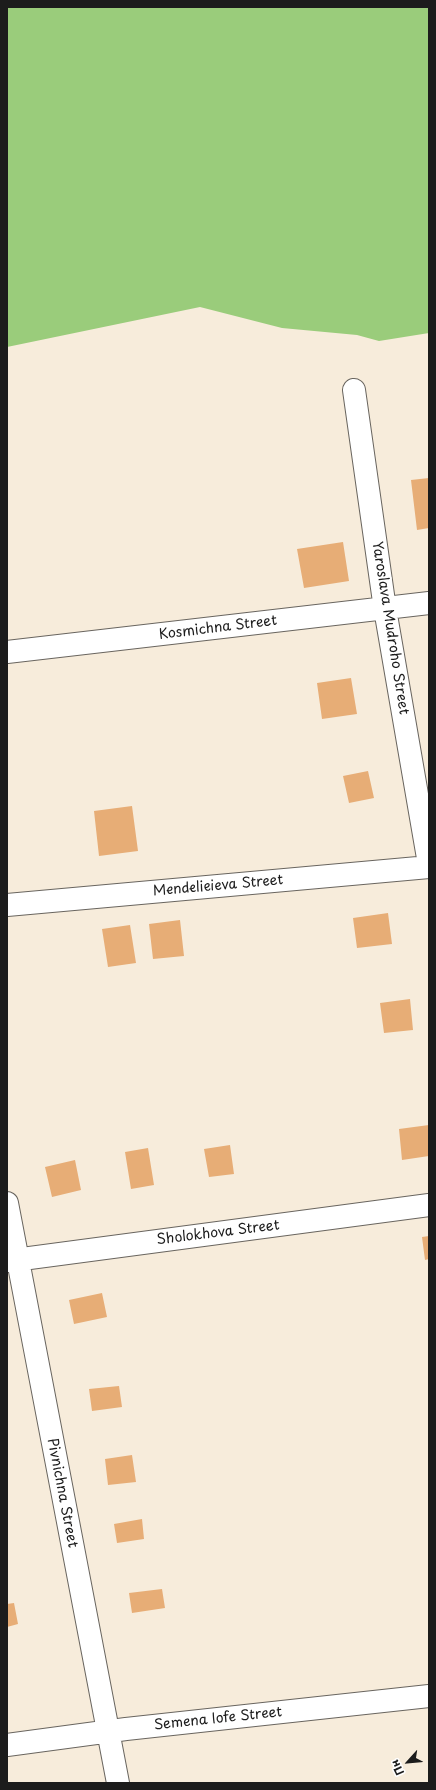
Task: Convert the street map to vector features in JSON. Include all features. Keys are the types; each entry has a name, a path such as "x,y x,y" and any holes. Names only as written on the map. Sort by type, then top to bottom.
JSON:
{"street":[{"name":"Yaroslava Mudroho Street","path":"354,390 386,609 429,866"},
{"name":"Kosmichna Street","path":"7,652 429,603"},
{"name":"Mendelieieva Street","path":"7,904 429,866"},
{"name":"Pivnichna Street","path":"7,1203 12,1260 118,1783"},
{"name":"Sholokhova Street","path":"12,1260 429,1205"},
{"name":"Semena Iofe Street","path":"7,1745 107,1732 429,1696"}],"green space":[{"path":"7,7 429,7 429,333 379,341 357,335 282,328 200,307 7,347"}],"building":[{"path":"429,478 429,528 417,530 411,480"},
{"path":"343,542 349,581 304,588 297,549"},
{"path":"351,678 357,714 322,719 317,683"},
{"path":"368,771 374,798 349,803 343,776"},
{"path":"132,806 138,851 99,856 94,811"},
{"path":"388,913 392,944 357,948 353,918"},
{"path":"180,920 184,956 153,959 149,924"},
{"path":"130,925 136,963 108,967 102,929"},
{"path":"410,999 413,1030 384,1033 380,1003"},
{"path":"429,1125 429,1156 402,1160 399,1129"},
{"path":"230,1145 234,1174 209,1177 204,1149"},
{"path":"148,1148 154,1185 131,1189 125,1152"},
{"path":"75,1160 81,1190 52,1197 45,1167"},
{"path":"429,1236 429,1259 425,1260 422,1237"},
{"path":"102,1293 107,1317 74,1324 69,1300"},
{"path":"119,1386 122,1407 92,1411 89,1389"},
{"path":"132,1455 136,1482 108,1485 105,1459"},
{"path":"142,1519 144,1539 117,1543 114,1524"},
{"path":"162,1589 165,1608 132,1613 129,1593"},
{"path":"14,1603 18,1624 7,1627 7,1604"}]}
